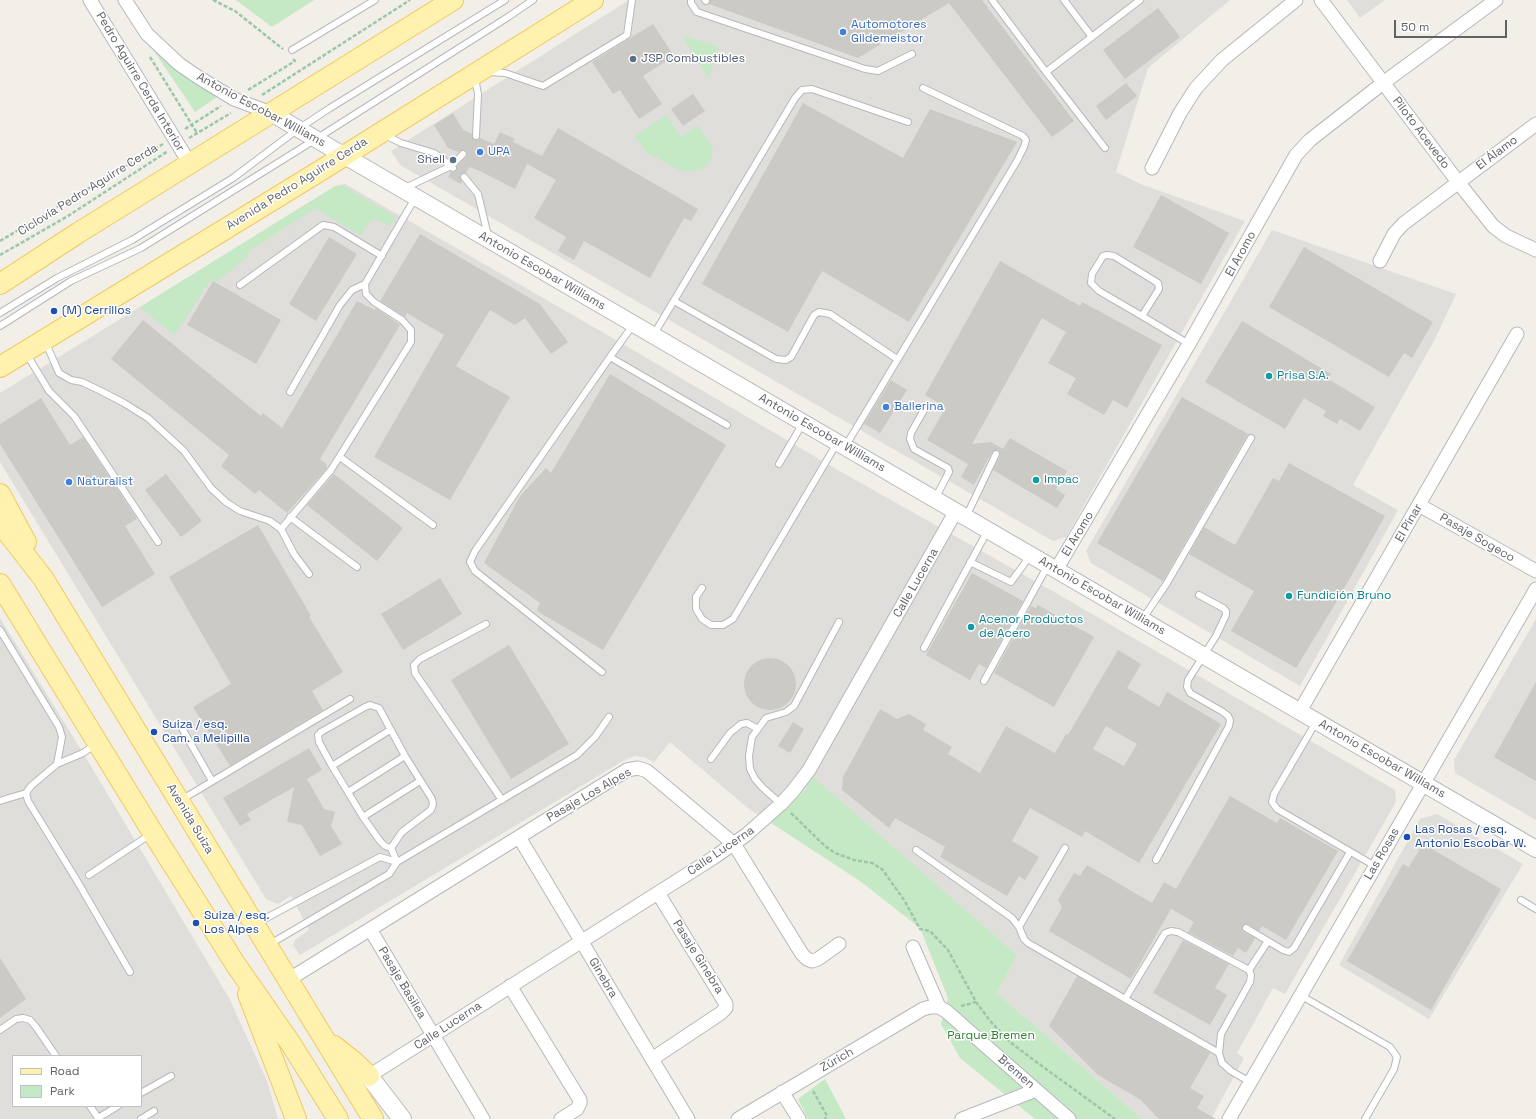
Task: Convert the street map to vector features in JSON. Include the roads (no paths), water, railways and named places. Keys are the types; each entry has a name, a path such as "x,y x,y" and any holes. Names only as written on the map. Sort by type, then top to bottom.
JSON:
{"main road":[{"name":"Avenida Pedro Aguirre Cerda","path":"0,367 344,156 593,0"},
{"path":"0,284 78,233 419,22 456,2"},
{"path":"0,494 29,547 43,578"},
{"name":"Avenida Suiza","path":"0,523 43,578 373,1119"},
{"path":"0,584 236,965 287,1038 338,1119"},
{"path":"236,965 296,1119"},
{"path":"323,1038 354,1061 369,1076 402,1119"}],"street":[{"name":"Pedro Aguirre Cerda Interior","path":"90,0 190,164"},
{"name":"Antonio Escobar Williams","path":"125,0 147,34 180,64 228,95 272,113 1536,849"},
{"path":"1152,168 1180,113 1196,88 1222,60 1296,0"},
{"name":"Piloto Acevedo","path":"1321,0 1458,182 1493,226 1518,242 1536,250"},
{"name":"El Aromo","path":"1052,568 1189,344 1296,155 1310,140 1496,0"},
{"name":"El Álamo","path":"1380,261 1394,234 1403,224 1536,124"},
{"name":"El Pinar","path":"1300,711 1517,334"},
{"name":"Pasaje Sogeco","path":"1419,505 1536,571"},
{"name":"Calle Lucerna","path":"369,1076 734,844 781,804 809,770 961,514"},
{"name":"Las Rosas","path":"1229,1119 1536,589"},
{"name":"Pasaje Los Alpes","path":"288,980 627,770 638,768 647,771 734,844 802,954 807,959 812,961 818,959 840,944"},
{"name":"Ginebra","path":"519,837 688,1119"},
{"name":"Pasaje Ginebra","path":"652,1059 721,1014 726,1008 726,1004 658,893"},
{"name":"Pasaje Basilea","path":"370,929 483,1119"},
{"name":"Bremen","path":"913,947 939,1007 946,1011 1069,1119"},
{"path":"510,986 580,1100 577,1108 561,1119"},
{"name":"Zúrich","path":"738,1119 923,1009 939,1007"},
{"path":"962,1119 1036,1090"},
{"path":"782,1092 799,1119"}],"lane":[{"path":"290,51 375,0"},
{"path":"0,313 57,278 132,240 247,168 298,129 336,104 505,0"},
{"path":"0,326 71,281 141,248 316,139 533,0"},
{"path":"476,136 478,116 477,72 505,73 543,86 627,35 632,0"},
{"path":"691,0 691,3 697,12 865,69 878,71 912,54"},
{"path":"992,0 1105,148"},
{"path":"1064,0 1092,37"},
{"path":"1046,72 1092,37 1135,1"},
{"path":"702,588 696,597 696,609 702,619 712,625 723,625 733,620 841,445 897,359 1017,161 1026,140 1023,136 923,88"},
{"path":"654,336 795,98 802,90 812,89 908,122"},
{"path":"380,133 401,143 434,153 452,167"},
{"path":"401,189 452,167 463,154"},
{"path":"464,177 478,194 484,212 489,240"},
{"path":"290,392 340,305 352,290 365,284 416,197"},
{"path":"240,285 323,225 334,228 382,256"},
{"path":"1142,316 1159,289 1158,283 1114,256 1103,256 1092,274 1091,283 1099,291 1189,344"},
{"path":"281,529 331,470 411,342 411,330 402,320 370,298 366,294 365,284"},
{"path":"674,301 776,359 786,360 791,356 814,315 819,312 830,314 897,359"},
{"path":"602,672 475,571 470,562 475,551 634,324"},
{"path":"45,340 59,373 70,380 82,382 124,403 148,418 184,451 211,488 226,502 240,511 270,521 281,529 294,554 310,574"},
{"path":"25,352 49,391 74,416 158,542"},
{"path":"610,357 728,425"},
{"path":"924,410 911,433 910,439 914,448 948,468 949,472 935,499"},
{"path":"778,464 803,422"},
{"path":"1142,620 1167,583 1251,438"},
{"path":"961,514 996,454"},
{"path":"340,457 433,525"},
{"path":"290,518 357,567"},
{"path":"924,648 988,530"},
{"path":"970,562 1011,582 1030,555"},
{"path":"984,681 1052,568"},
{"path":"1156,860 1230,720 1228,716 1190,693 1187,687 1193,673 1205,656 1226,615 1226,611 1223,608 1199,595"},
{"path":"781,804 755,779 750,769 749,756 752,737 766,718 786,712 794,706 839,622"},
{"path":"486,624 420,659 414,665 415,673 502,800"},
{"path":"0,630 59,727 62,737 57,764"},
{"path":"179,801 350,699"},
{"path":"391,848 402,832 431,810 433,807 432,799 405,756 379,708 370,705 321,732 318,735 319,742 363,817 380,841 385,846 391,848 397,862"},
{"path":"267,946 390,874 397,862 577,756 595,736 609,717"},
{"path":"1316,721 1274,794 1272,802 1277,808 1375,866"},
{"path":"711,759 730,733 741,724 747,723 758,729"},
{"path":"183,730 212,781"},
{"path":"332,766 390,730"},
{"path":"0,801 26,793 31,786 57,764 83,753 98,744"},
{"path":"348,792 405,756"},
{"path":"363,817 420,781"},
{"path":"26,793 28,801 76,879 130,972"},
{"path":"89,875 153,833"},
{"path":"1019,927 1065,848"},
{"path":"916,850 1012,918 1019,927 1024,939 1028,943 1219,1053"},
{"path":"1246,928 1289,952 1294,948 1350,852"},
{"path":"254,925 380,857 397,862"},
{"path":"1521,900 1536,909"},
{"path":"1125,999 1165,933 1171,931 1178,932 1249,970 1251,975 1250,982 1221,1034 1219,1041 1219,1053 1222,1063 1231,1071 1250,1082"},
{"path":"1249,970 1268,941"},
{"path":"1300,995 1390,1047 1397,1057 1394,1070 1365,1119"},
{"path":"0,1030 16,1019 23,1018 30,1020 55,1055"},
{"path":"142,1092 171,1076"},
{"path":"91,1107 98,1118 116,1107"},
{"path":"141,1119 154,1111"}],"place":[{"name":"Automotores Gildemeistor","path":"843,32"},
{"name":"JSP Combustibles","path":"633,59"},
{"name":"UPA","path":"480,152"},
{"name":"Shell","path":"453,160"},
{"name":"(M) Cerrillos","path":"54,311"},
{"name":"Prisa S.A.","path":"1269,376"},
{"name":"Ballerina","path":"886,407"},
{"name":"Impac","path":"1036,480"},
{"name":"Naturalist","path":"69,482"},
{"name":"Fundición Bruno","path":"1289,596"},
{"name":"Acenor Productos de Acero","path":"971,627"},
{"name":"Suiza / esq. Cam. a Melipilla","path":"154,732"},
{"name":"Las Rosas / esq. Antonio Escobar W.","path":"1407,837"},
{"name":"Suiza / esq. Los Alpes","path":"196,923"}],"park label":[{"name":"Parque Bremen","path":"991,1036"}]}
